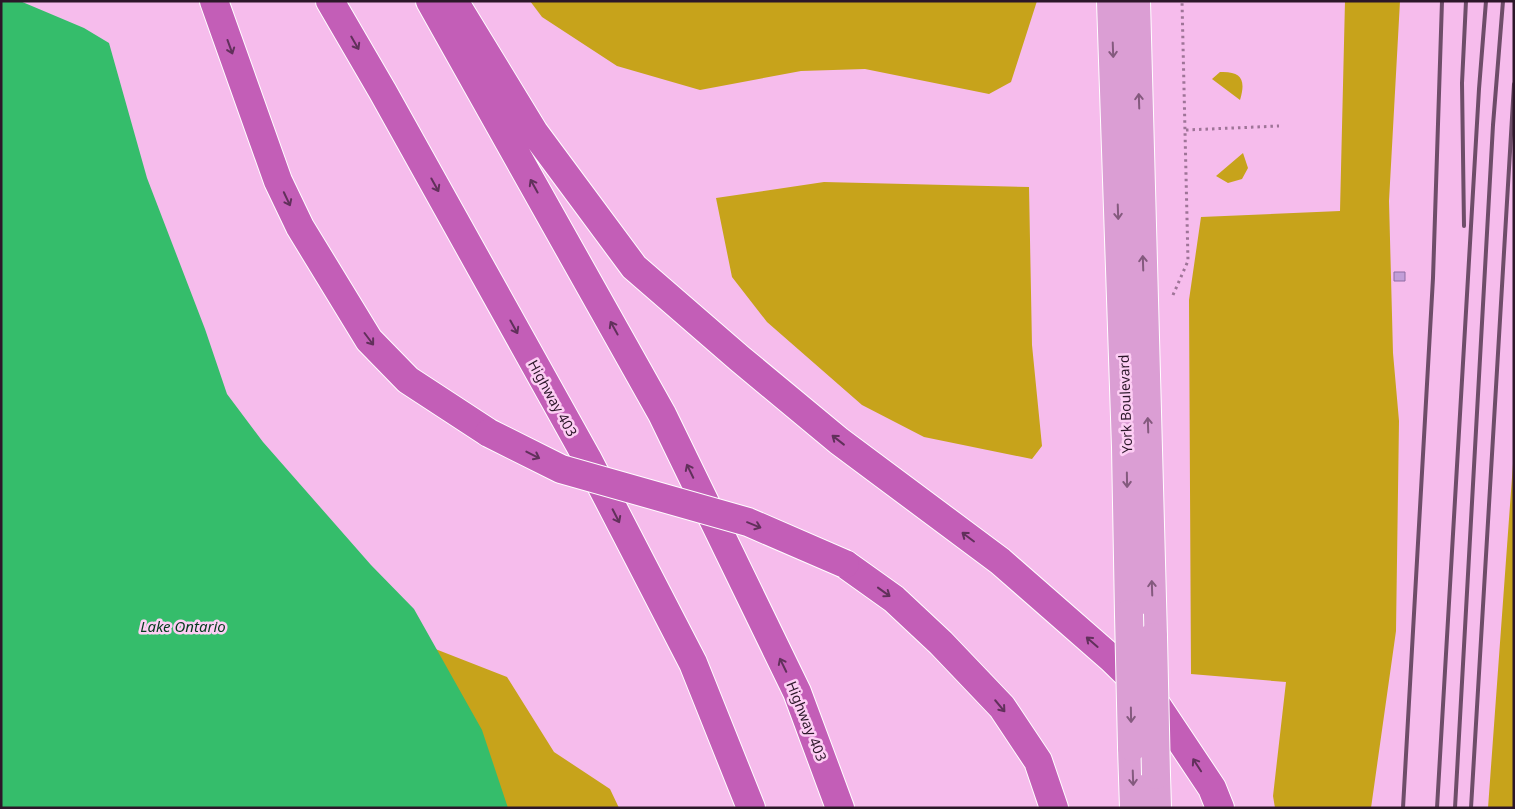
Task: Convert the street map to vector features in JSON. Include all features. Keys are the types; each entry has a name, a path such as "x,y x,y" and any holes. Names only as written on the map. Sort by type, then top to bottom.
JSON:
{"highway":[{"path":"214,1 278,181 300,227 369,340 408,380 489,433 561,470 748,522 844,564 894,599 941,643 1002,707 1038,761 1054,808"},
{"name":"Highway 403","path":"330,1 383,92 591,467 693,663 751,808"},
{"name":"Highway 403","path":"430,1 662,414 797,692 840,808"},
{"path":"454,1 534,132 634,267 738,358 839,441 1000,561 1112,659 1152,698 1212,788 1220,808"}],"main road":[{"name":"York Boulevard","path":"1111,1 1126,437 1134,808"},
{"name":"York Boulevard","path":"1136,1 1157,808"}],"path":[{"path":"1173,303 1173,293 1188,261 1182,1"},
{"path":"1186,130 1279,126"}],"shaded area":[{"path":"530,1 1037,1 1011,82 989,94 865,69 801,71 700,90 617,66 542,17"},
{"path":"1345,1 1400,1 1389,201 1393,353 1399,421 1396,631 1371,808 1275,808 1273,796 1286,682 1191,674 1189,300 1201,217 1340,211"},
{"path":"1220,72 1238,75 1242,82 1240,100 1212,79"},
{"path":"1243,153 1248,168 1242,179 1228,183 1216,176"},
{"path":"824,182 1029,187 1032,345 1042,446 1032,459 924,437 862,405 767,322 732,277 716,198"},
{"path":"1514,450 1514,808 1488,808"},
{"path":"420,643 507,677 554,752 610,789 619,808 491,808"}],"water":[{"name":"Lake Ontario","path":"1,1 20,1 84,28 109,43 147,178 205,329 227,394 263,442 371,565 414,609 482,730 508,808 1,808"}],"building":[{"path":"1394,272 1405,272 1405,281 1394,281"}],"railway":[{"path":"1403,808 1433,278 1442,1"},
{"path":"1464,226 1462,83 1466,1"},
{"path":"1437,808 1479,89 1486,1"},
{"path":"1455,808 1493,125 1503,1"},
{"path":"1471,808 1514,84"}]}
